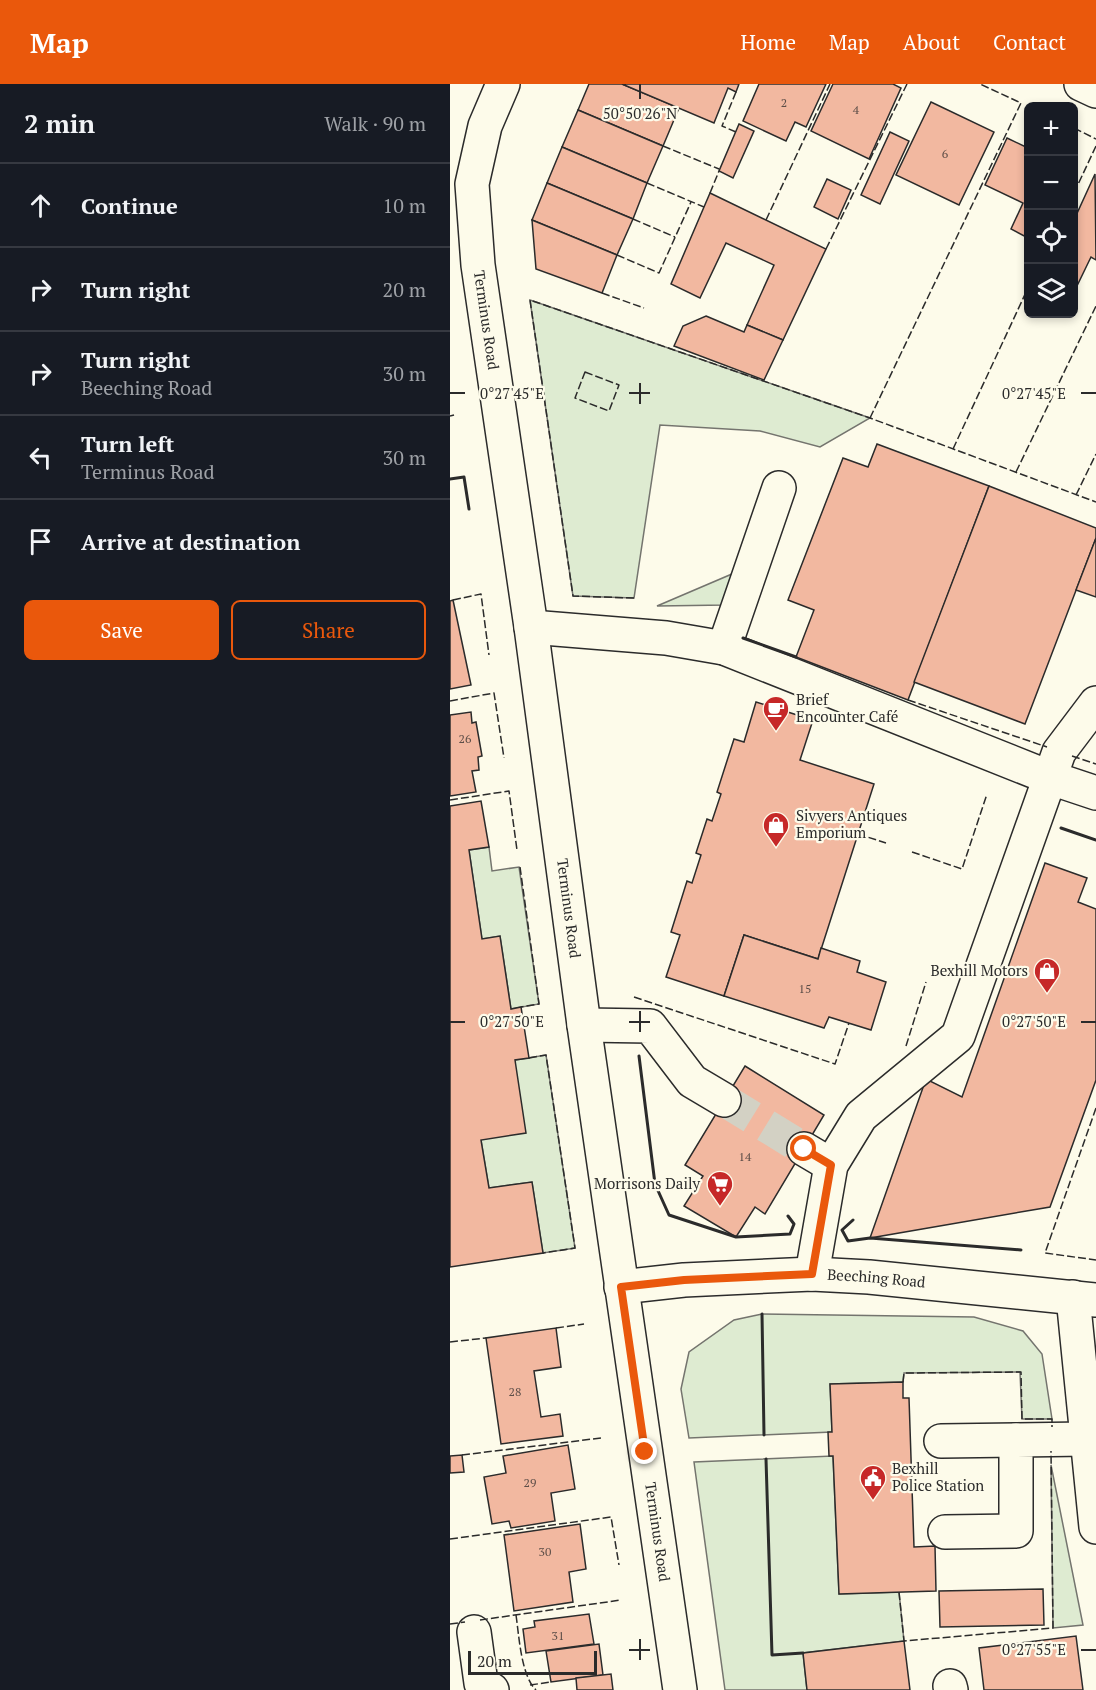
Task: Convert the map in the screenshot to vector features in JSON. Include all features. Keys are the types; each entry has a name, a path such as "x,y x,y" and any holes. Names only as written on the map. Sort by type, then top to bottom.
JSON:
{"main road":[{"name":"Terminus Road","path":"503,84 485,126 472,184 478,265 531,627 621,1287 680,1690"},
{"path":"1081,84 1096,91"},
{"path":"724,648 779,488"},
{"path":"531,627 666,638 724,648 1096,794"},
{"path":"812,1274 818,1157 861,1116 958,1036 1059,752 1096,704"},
{"path":"584,1025 650,1026 692,1081 724,1100"},
{"name":"Beeching Road","path":"621,1287 684,1280 812,1274 869,1277 1084,1299"},
{"path":"1084,1299 1086,1439 1096,1527"},
{"path":"941,1441 1086,1439"},
{"path":"945,1532 1017,1531 1016,1440"},
{"path":"474,1632 482,1683 492,1690"}],"green space":[{"path":"530,300 870,418 820,447 760,431 660,425 634,598 573,596"},
{"path":"739,571 726,605 657,606"},
{"path":"489,847 492,871 519,867 539,1004 511,1009 500,936 482,939 469,850"},
{"path":"546,1055 575,1248 543,1253 532,1182 489,1188 481,1140 515,1060"},
{"path":"762,1314 974,1317 1023,1331 1042,1354 1052,1419 1022,1419 1020,1372 904,1373 903,1382 830,1384 832,1432 689,1438 681,1389 689,1352 734,1320"},
{"path":"833,1456 839,1594 899,1592 904,1641 803,1653 807,1690 725,1690 694,1462"},
{"path":"1051,1465 1083,1625 1053,1628"}],"building":[{"path":"589,84 622,84 679,108 663,146 578,110"},
{"path":"622,84 739,84 736,92 728,88 714,123"},
{"path":"759,84 826,84 806,127 795,122 786,141 743,121"},
{"path":"833,84 893,84 901,88 869,159 811,131"},
{"path":"931,102 994,132 959,205 896,175"},
{"path":"578,110 663,146 647,183 562,147"},
{"path":"739,124 754,131 733,178 719,171"},
{"path":"890,132 909,141 880,204 861,195"},
{"path":"1007,138 1024,146 1024,236 1011,229 1023,203 985,185"},
{"path":"562,147 647,183 633,219 547,183"},
{"path":"1095,174 1096,260 1091,257 1078,284 1078,264 1078,211"},
{"path":"827,179 851,190 838,219 814,207"},
{"path":"547,183 633,219 617,255 532,220"},
{"path":"710,193 826,249 783,340 747,325 774,265 726,243 700,298 671,284"},
{"path":"532,220 617,255 602,293 536,269"},
{"path":"706,316 744,332 747,325 783,340 764,380 674,346 683,326"},
{"path":"877,444 989,486 908,700 796,657 814,610 788,600 843,458 868,467"},
{"path":"989,486 1096,528 1096,538 1025,724 914,682"},
{"path":"1096,538 1096,597 1076,590"},
{"path":"453,600 471,685 450,689 450,601"},
{"name":"Sivyers Antiques Emporium","path":"756,702 813,720 800,760 874,784 818,959 744,935 724,996 666,977 680,935 671,932 687,881 692,883 701,855 696,853 707,819 712,821 721,794 717,792 734,739 744,742"},
{"path":"471,712 472,723 476,722 482,756 478,757 479,770 472,771 476,792 450,796 450,715"},
{"path":"481,801 489,847 469,850 482,939 500,936 511,1009 521,1007 529,1058 515,1060 526,1133 481,1140 489,1188 532,1182 543,1253 450,1267 450,806"},
{"name":"Bexhill Motors","path":"1045,863 1087,878 1078,902 1096,909 1096,1080 1050,1207 870,1238 926,1079 962,1097"},
{"path":"744,935 818,959 821,948 860,961 857,972 886,982 871,1030 829,1017 824,1028 724,996"},
{"path":"745,1066 824,1115 765,1214 755,1207 736,1237 684,1206 703,1176 685,1165"},
{"path":"556,1328 561,1367 534,1371 541,1417 560,1414 563,1436 501,1444 486,1338"},
{"name":"Bexhill Police Station","path":"903,1382 903,1398 909,1398 914,1547 935,1546 936,1591 839,1594 833,1456 829,1456 828,1432 832,1432 830,1384"},
{"path":"568,1445 575,1489 551,1493 555,1521 511,1528 509,1521 492,1524 484,1477 506,1473 503,1456"},
{"path":"462,1455 464,1472 450,1473 450,1456"},
{"path":"580,1524 586,1569 569,1572 573,1602 514,1611 504,1535"},
{"path":"1043,1589 1044,1625 940,1627 939,1591"},
{"path":"589,1614 594,1644 526,1653 523,1629 535,1627 534,1621"},
{"path":"1076,1636 1083,1690 984,1690 979,1648"},
{"path":"904,1641 910,1690 807,1690 803,1653"},
{"path":"599,1644 603,1675 551,1682 546,1651"},
{"path":"611,1674 613,1690 577,1690 576,1678"}],"tunnel":[{"path":"724,1100 804,1149"}],"fence":[{"path":"766,220 830,84"},
{"path":"826,249 907,84"},
{"path":"870,418 1021,103 980,84"},
{"path":"736,92 722,126 736,132"},
{"path":"1078,130 1096,139"},
{"path":"663,146 719,169"},
{"path":"1078,184 1096,146"},
{"path":"710,193 719,171"},
{"path":"647,183 704,207"},
{"path":"617,255 659,273 691,202"},
{"path":"633,219 675,237"},
{"path":"602,293 644,308"},
{"path":"953,449 1024,297"},
{"path":"634,598 573,596 530,300 870,418 1096,502"},
{"path":"1016,472 1096,306"},
{"path":"585,372 619,385 609,411 575,398 585,372"},
{"path":"450,416 454,415"},
{"path":"1076,495 1096,454"},
{"path":"453,600 481,594 489,655"},
{"path":"450,701 494,693 504,758"},
{"path":"908,700 1047,747"},
{"path":"1072,756 1096,764"},
{"path":"450,800 509,791 517,850"},
{"path":"912,852 962,869 987,794"},
{"path":"858,834 886,843"},
{"path":"520,867 539,1004 521,1007"},
{"path":"906,1046 926,982"},
{"path":"634,997 835,1064 849,1023"},
{"path":"529,1058 546,1055 575,1248 543,1253"},
{"path":"1096,1108 1045,1253 1096,1260"},
{"path":"556,1328 584,1324"},
{"path":"450,1342 486,1338"},
{"path":"903,1382 904,1373 1021,1372 1022,1419 1052,1419 1052,1427"},
{"path":"462,1455 601,1438"},
{"path":"899,1592 904,1641 1053,1628 1051,1451"},
{"path":"450,1539 611,1517 619,1565"},
{"path":"480,1620 621,1600"},
{"path":"516,1615 524,1665 531,1684 536,1690"},
{"path":"450,1624 465,1622"},
{"path":"530,1685 551,1682"}],"wall":[{"path":"450,479 464,477 469,509"},
{"path":"743,638 796,657"},
{"path":"1061,828 1096,840"},
{"path":"639,1056 655,1184 669,1215 736,1237 790,1234 794,1224 788,1216"},
{"path":"853,1220 842,1230 848,1241 870,1238 1021,1250"},
{"path":"762,1314 764,1435"},
{"path":"766,1459 772,1655 803,1653"}],"place":[{"name":"Brief Encounter Café","path":"776,732"},
{"name":"Sivyers Antiques Emporium","path":"776,848"},
{"name":"Bexhill Motors","path":"1047,994"},
{"name":"Morrisons Daily","path":"720,1207"},
{"name":"Bexhill Police Station","path":"873,1501"}],"route":[{"path":"645,1452 621,1287 684,1280 812,1274 831,1165 804,1149"}]}
